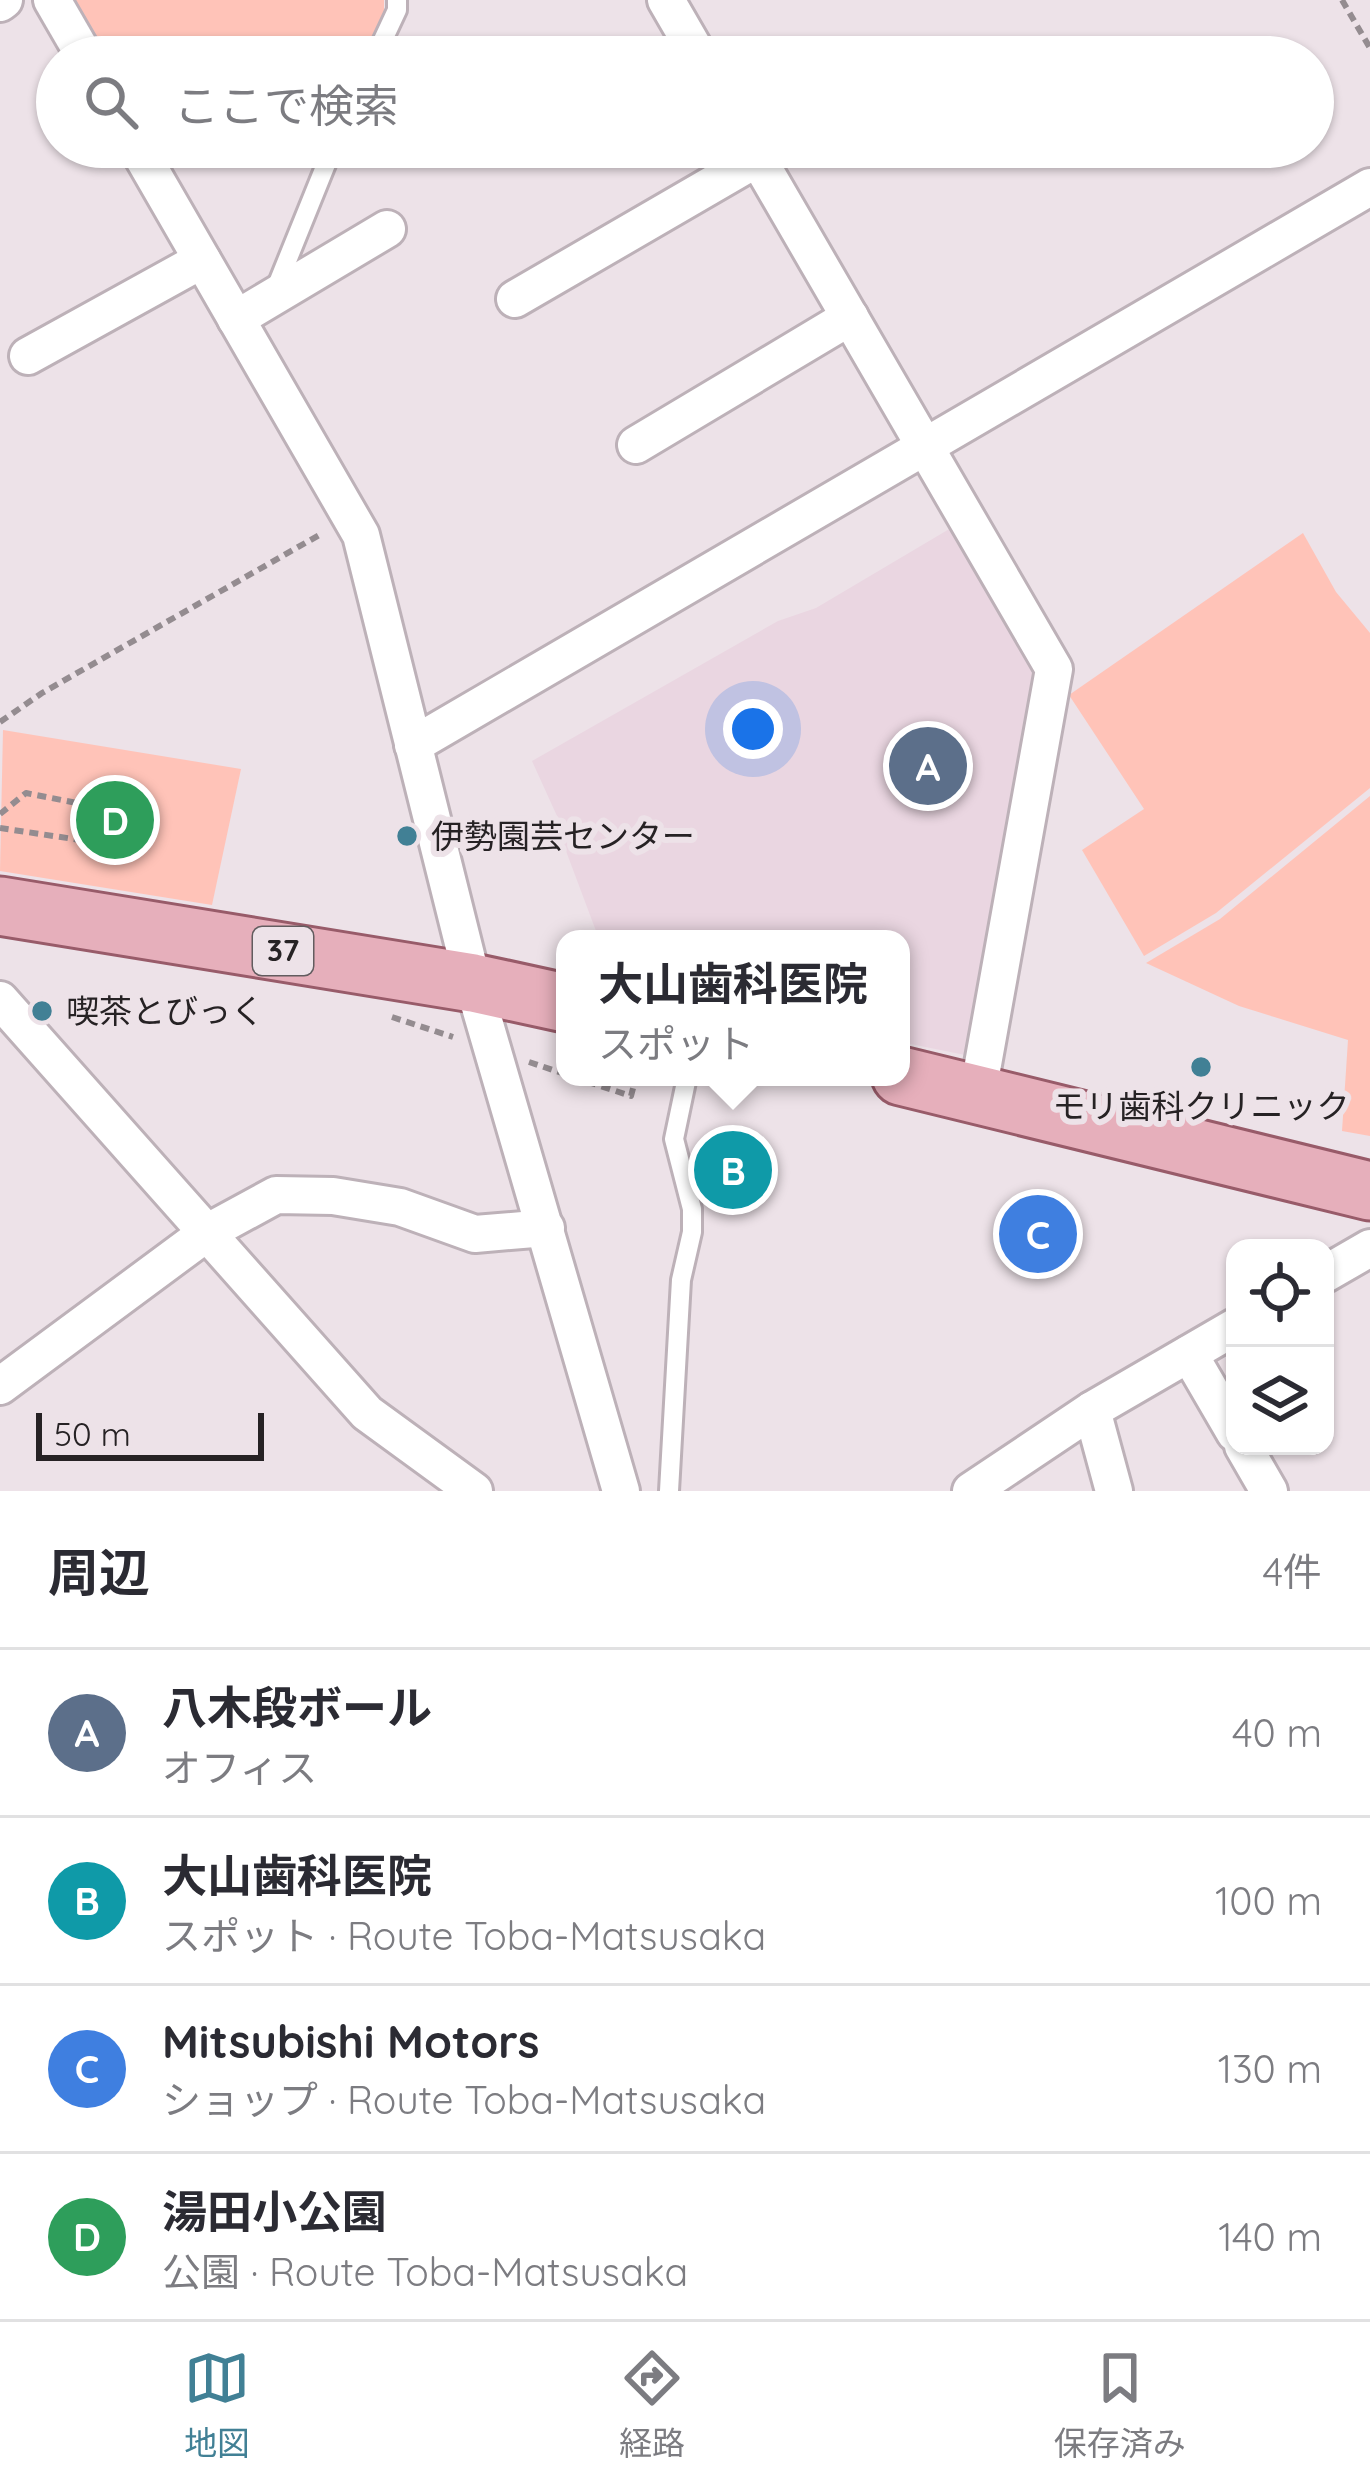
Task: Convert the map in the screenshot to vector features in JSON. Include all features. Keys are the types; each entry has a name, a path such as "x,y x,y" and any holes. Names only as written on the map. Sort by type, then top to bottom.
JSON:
{"main road":[{"name":"37","path":"0,906 473,982 556,1001"},
{"path":"910,1078 1370,1190"}],"street":[{"path":"52,0 73,36"},
{"path":"666,0 687,36"},
{"path":"149,168 361,535 473,982 621,1491"},
{"path":"515,299 729,168"},
{"path":"763,168 1054,669 978,1092"},
{"path":"413,745 1370,187"},
{"path":"236,319 387,230"},
{"path":"28,356 202,260"},
{"path":"635,445 850,317"},
{"path":"0,1000 367,1413 474,1491"},
{"path":"0,1386 208,1232 276,1195 333,1196 400,1207 475,1234 545,1228"},
{"path":"1334,1269 1370,1248"},
{"path":"971,1491 1092,1410 1226,1332"},
{"path":"1189,1354 1226,1418"},
{"path":"1092,1410 1114,1491"},
{"path":"1248,1455 1269,1491"}],"lane":[{"path":"385,36 398,0"},
{"path":"272,298 325,168"},
{"path":"669,1491 681,1280 692,1232 692,1209 674,1139 685,1086"}],"path":[{"path":"1342,0 1370,48"},
{"path":"0,722 42,693 351,518"},
{"path":"0,814 26,793 112,810 106,844 0,828"},
{"path":"0,794 13,802"},
{"path":"600,1086 631,1096 634,1086"}],"shaded area":[{"path":"66,0 384,0 373,36 87,36"},
{"path":"951,528 1043,675 970,1056 910,1044 910,930 596,930 563,843 562,827 532,761 778,621 816,608"},
{"path":"1303,533 1336,592 1370,633 1370,788 1216,913 1144,956 1082,850 1144,809 1069,695"},
{"path":"3,730 241,769 212,905 0,871"},
{"path":"1370,796 1370,1136 1342,1131 1348,1040 1239,1006 1146,963 1220,919"}],"place":[{"name":"八木段ボール","path":"928,766"},
{"name":"湯田小公園","path":"115,820"},
{"name":"伊勢園芸センター","path":"407,836"},
{"name":"喫茶とびっく","path":"42,1011"},
{"name":"モリ歯科クリニック","path":"1201,1067"},
{"name":"大山歯科医院","path":"733,1170"},
{"name":"Mitsubishi Motors","path":"1038,1234"}]}
